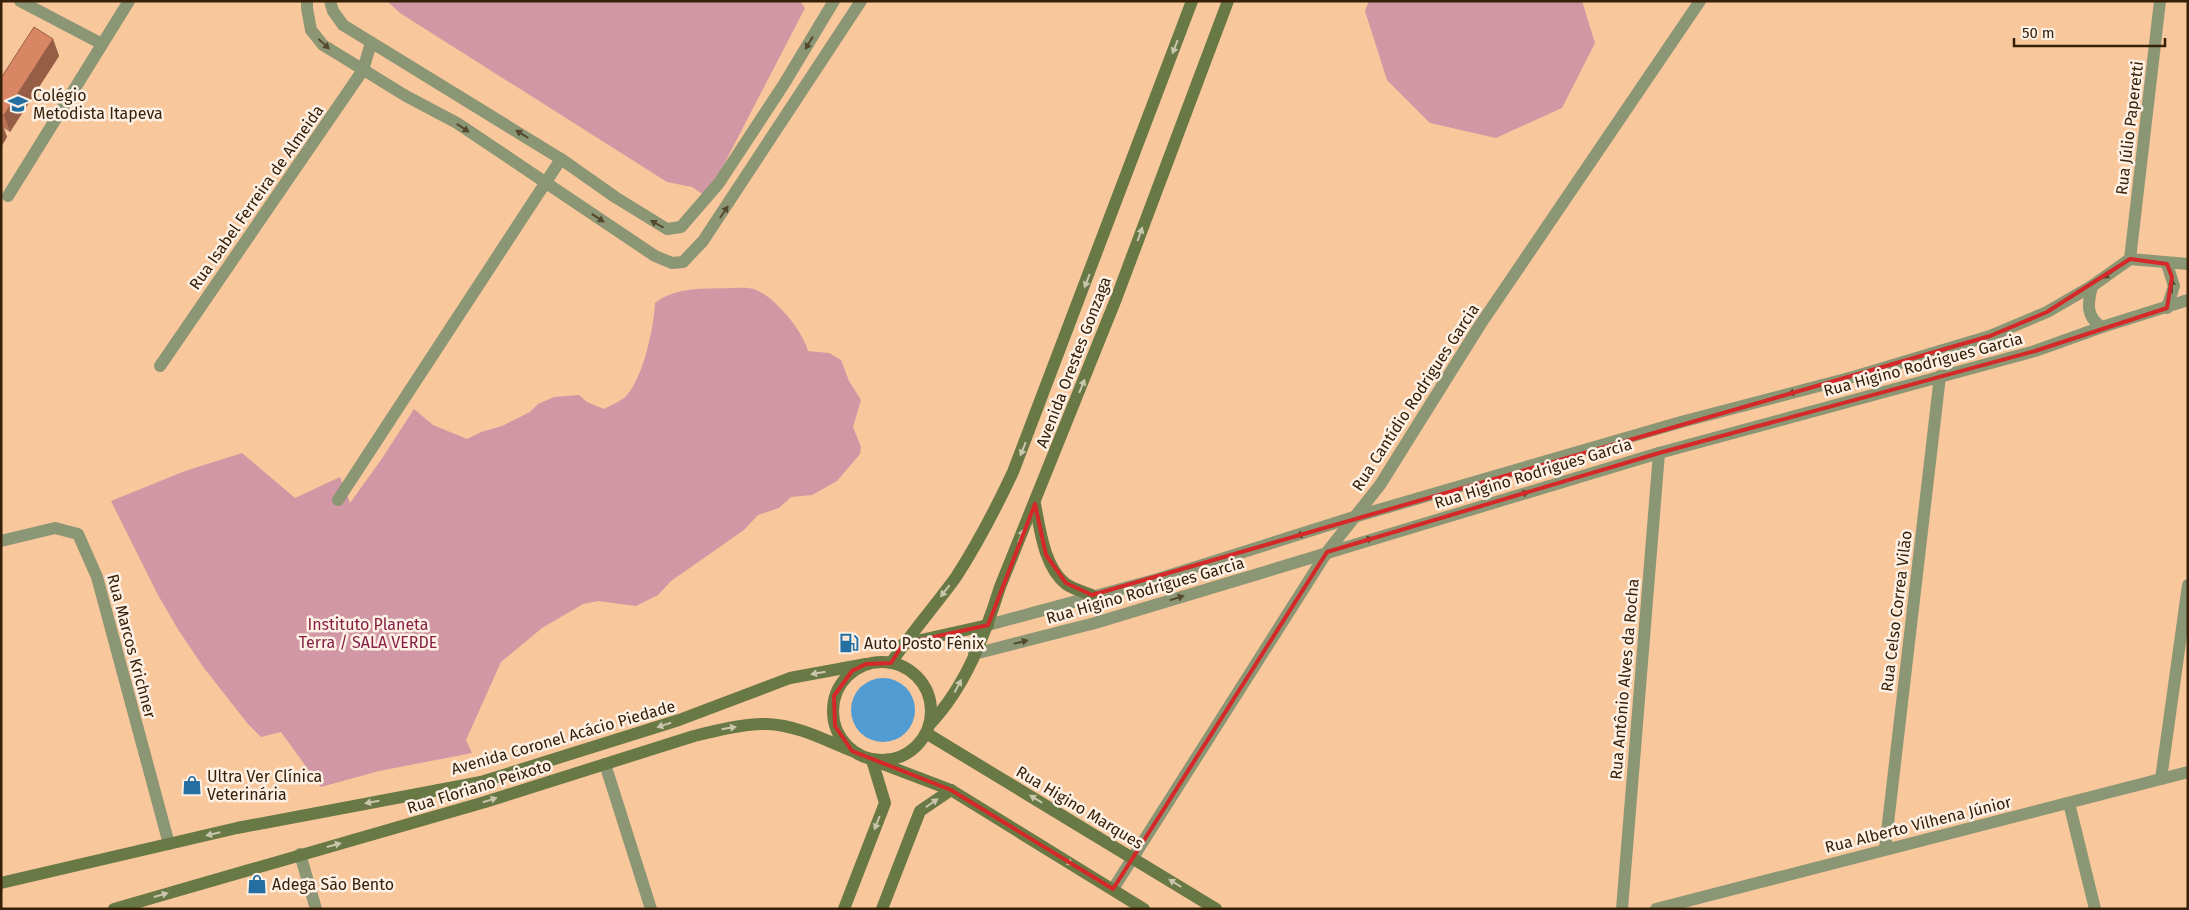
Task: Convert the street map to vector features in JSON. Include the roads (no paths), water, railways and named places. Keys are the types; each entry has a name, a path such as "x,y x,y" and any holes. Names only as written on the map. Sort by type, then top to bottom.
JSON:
{"main road":[{"name":"Avenida Orestes Gonzaga","path":"891,663 903,644 955,578 974,549 1013,472 1192,1"},
{"name":"Avenida Orestes Gonzaga","path":"928,729 951,699 988,625 1000,587 1116,299 1228,1"},
{"path":"1035,504 1046,555 1066,583 1092,595"},
{"path":"903,644 988,625"},
{"path":"872,760 898,758 914,748 928,729 930,702 924,686 912,672 902,666 891,663 866,664 852,672 841,682 833,703 834,726 841,740 852,751 872,760 951,790 1144,909"},
{"name":"Avenida Coronel Acácio Piedade","path":"1,883 336,808 481,782 679,720 790,678 866,664"},
{"name":"Rua Floriano Peixoto","path":"114,909 300,854 393,829 694,736 752,725 768,724 810,733 852,751"},
{"name":"Rua Higino Marques","path":"928,729 1216,909"},
{"path":"844,909 885,803 872,760"},
{"path":"882,909 920,811 951,790"}],"street":[{"path":"20,1 102,44"},
{"path":"8,196 129,1"},
{"path":"307,1 311,30 322,45 457,124 655,256 672,263 683,262 695,252 717,222 861,1"},
{"path":"330,1 333,11 343,25 561,159 645,217 667,229 681,227 719,183 784,84 834,1"},
{"name":"Rua Cantídio Rodrigues Garcia","path":"1113,889 1327,552 1380,485 1480,325 1700,1"},
{"name":"Rua Júlio Paperetti","path":"2130,259 2160,1"},
{"name":"Rua Isabel Ferreira de Almeida","path":"160,366 363,70 371,43"},
{"path":"338,500 561,159"},
{"path":"2130,259 2167,264 2188,264"},
{"name":"Rua Higino Rodrigues Garcia","path":"988,625 1167,576 1354,517 1681,422 1853,377 1990,336 2047,312 2092,286 2130,259"},
{"path":"2167,264 2174,286 2167,308"},
{"path":"2092,286 2088,309 2095,323 2102,327"},
{"name":"Rua Higino Rodrigues Garcia","path":"974,654 1095,623 1659,453 2035,351 2102,327 2188,300"},
{"name":"Rua Celso Correa Vilão","path":"1885,849 1940,376"},
{"name":"Rua Antônio Alves da Rocha","path":"1622,909 1659,453"},
{"name":"Rua Marcos Krichner","path":"1,541 55,528 78,534 98,577 169,844"},
{"path":"2162,779 2188,585"},
{"path":"605,764 652,909"},
{"name":"Rua Alberto Vilhena Júnior","path":"1656,909 2188,772"},
{"path":"2069,802 2095,909"},
{"path":"300,854 316,909"}],"water":[{"path":"883,678 895,680 906,687 913,698 915,710 913,722 906,733 895,740 883,742 871,740 860,733 853,722 851,710 853,698 860,687 871,680"}],"place":[{"name":"Colégio Metodista Itapeva","path":"18,104"},
{"name":"Auto Posto Fênix","path":"849,643"},
{"name":"Ultra Ver Clínica Veterinária","path":"192,785"},
{"name":"Adega São Bento","path":"257,884"}],"park label":[{"name":"Instituto Planeta Terra / SALA VERDE","path":"368,633"}]}
